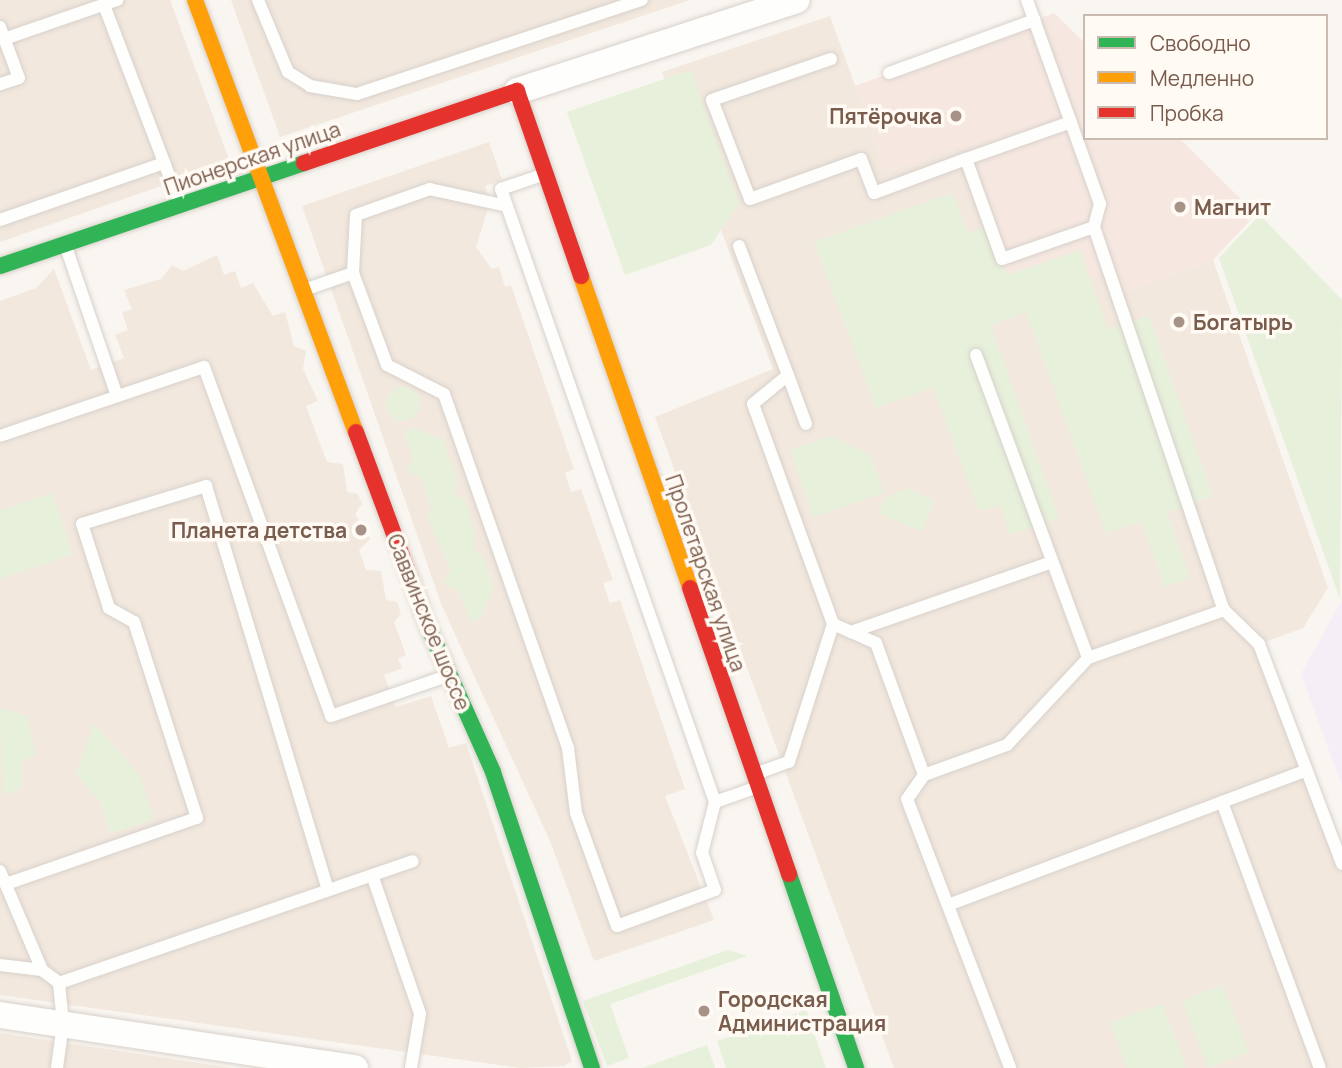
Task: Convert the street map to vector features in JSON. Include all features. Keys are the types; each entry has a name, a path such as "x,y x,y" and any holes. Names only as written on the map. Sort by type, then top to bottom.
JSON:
{"main road":[{"name":"Саввинское шоссе","path":"195,0 447,676 493,772 592,1068"},
{"name":"Пионерская улица","path":"0,266 517,91"},
{"name":"Пролетарская улица","path":"517,91 856,1068"}],"street":[{"path":"517,91 797,0"},
{"path":"0,1015 355,1068"}],"lane":[{"path":"0,84 19,78 2,33 117,0"},
{"path":"258,0 288,72 310,86 357,94 642,0"},
{"path":"1027,0 1100,204 1094,227 1224,610 1259,644 1342,864"},
{"path":"104,5 180,205"},
{"path":"889,73 1035,20"},
{"path":"831,59 712,100 750,199 861,159 874,193 1071,122"},
{"path":"966,159 1002,259 1094,227"},
{"path":"0,220 164,163"},
{"path":"507,206 430,189 356,215 353,273 387,365 444,394 568,748 576,813 617,926 715,890 702,853 715,802 507,206 501,189 546,174"},
{"path":"65,244 117,396"},
{"path":"739,246 806,424"},
{"path":"303,290 353,273"},
{"path":"976,355 1088,657"},
{"path":"0,436 204,367 331,716 447,676"},
{"path":"715,802 789,762 833,624 753,404 788,375"},
{"path":"6,884 197,818 134,622 109,608 82,523 206,486 328,890"},
{"path":"851,632 1052,562"},
{"path":"1010,1068 907,799 924,775 1007,745 1088,657 1224,610"},
{"path":"833,624 876,643 924,775"},
{"path":"948,905 1305,771"},
{"path":"1222,802 1320,1068"},
{"path":"59,983 412,861"},
{"path":"0,871 42,970 59,983 63,1024 57,1068"},
{"path":"372,875 420,1014 411,1068"},
{"path":"0,965 42,970"}],"shaded area":[{"path":"0,0 170,0 230,162 0,242"},
{"path":"231,0 690,0 280,137"},
{"path":"1054,13 1083,41 1083,140 1181,140 1256,214 1213,260 1118,294 1110,272 1090,279 1079,250 1007,275 961,146 886,172 855,86"},
{"path":"830,16 886,172 961,145 1110,272 1118,294 1213,260 1328,588 1303,628 1260,644 1342,868 1342,1068 894,1068 655,417 773,369 662,72"},
{"path":"489,142 502,180 485,186 490,202 476,247 492,269 499,267 505,287 511,285 574,469 565,473 571,492 581,489 613,580 603,583 610,603 620,600 685,789 665,796 714,920 594,961 550,841 442,606 302,206"},
{"path":"217,255 224,275 235,271 241,288 253,283 273,316 285,312 294,346 306,351 303,369 318,401 306,406 327,462 343,464 347,492 358,494 362,504 355,514 370,539 359,550 366,570 381,571 386,600 397,602 401,614 394,622 406,655 398,658 402,668 384,675 396,707 431,696 449,748 466,743 572,1061 564,1066 520,1068 0,995 0,301 36,288 54,269 91,370 124,358 115,335 128,330 122,313 132,309 124,290 161,279 172,265 183,271"},
{"path":"1342,600 1342,786 1301,674"},
{"path":"0,1033 232,1068 0,1068"}],"green space":[{"path":"691,70 739,203 711,245 625,275 567,112"},
{"path":"952,193 968,233 990,225 1008,275 1080,250 1108,330 1149,316 1213,496 1167,512 1190,578 1165,587 1141,521 1106,533 1026,312 991,326 1059,518 1010,535 1000,505 979,511 933,387 876,408 814,242"},
{"path":"1260,215 1342,300 1340,599 1219,258"},
{"path":"403,387 415,392 420,404 415,416 403,421 391,416 386,404 391,392"},
{"path":"415,427 443,440 456,477 455,495 464,499 474,529 474,550 482,555 494,586 480,619 471,622 459,591 443,583 451,570 427,517 431,509 421,478 406,471 413,457 403,431"},
{"path":"831,436 871,455 884,493 813,517 790,450"},
{"path":"908,488 935,501 921,532 879,513 885,498"},
{"path":"52,493 73,554 0,579 0,511"},
{"path":"0,708 27,716 36,754 21,763 23,788 3,794"},
{"path":"94,724 140,775 154,820 110,833 100,801 76,774"},
{"path":"728,950 747,956 610,1004 629,1058 607,1066 583,1001"},
{"path":"1223,985 1249,1052 1208,1068 1182,1001"},
{"path":"1162,1004 1187,1068 1127,1068 1110,1023"},
{"path":"806,1010 826,1068 726,1068 717,1041"},
{"path":"707,1045 715,1068 642,1068"}],"traffic: fast":[{"path":"0,266 304,163"},
{"path":"430,631 493,772 592,1068"},
{"path":"789,874 856,1068"}],"traffic: slow":[{"path":"195,0 356,432"},
{"path":"581,276 690,588"}],"traffic: jam":[{"path":"304,163 517,91 581,276"},
{"path":"356,432 430,631"},
{"path":"690,588 789,874"}],"place":[{"name":"Пятёрочка","path":"956,116"},
{"name":"Магнит","path":"1180,207"},
{"name":"Богатырь","path":"1179,322"},
{"name":"Планета детства","path":"361,530"},
{"name":"Городская Администрация","path":"704,1011"}]}
